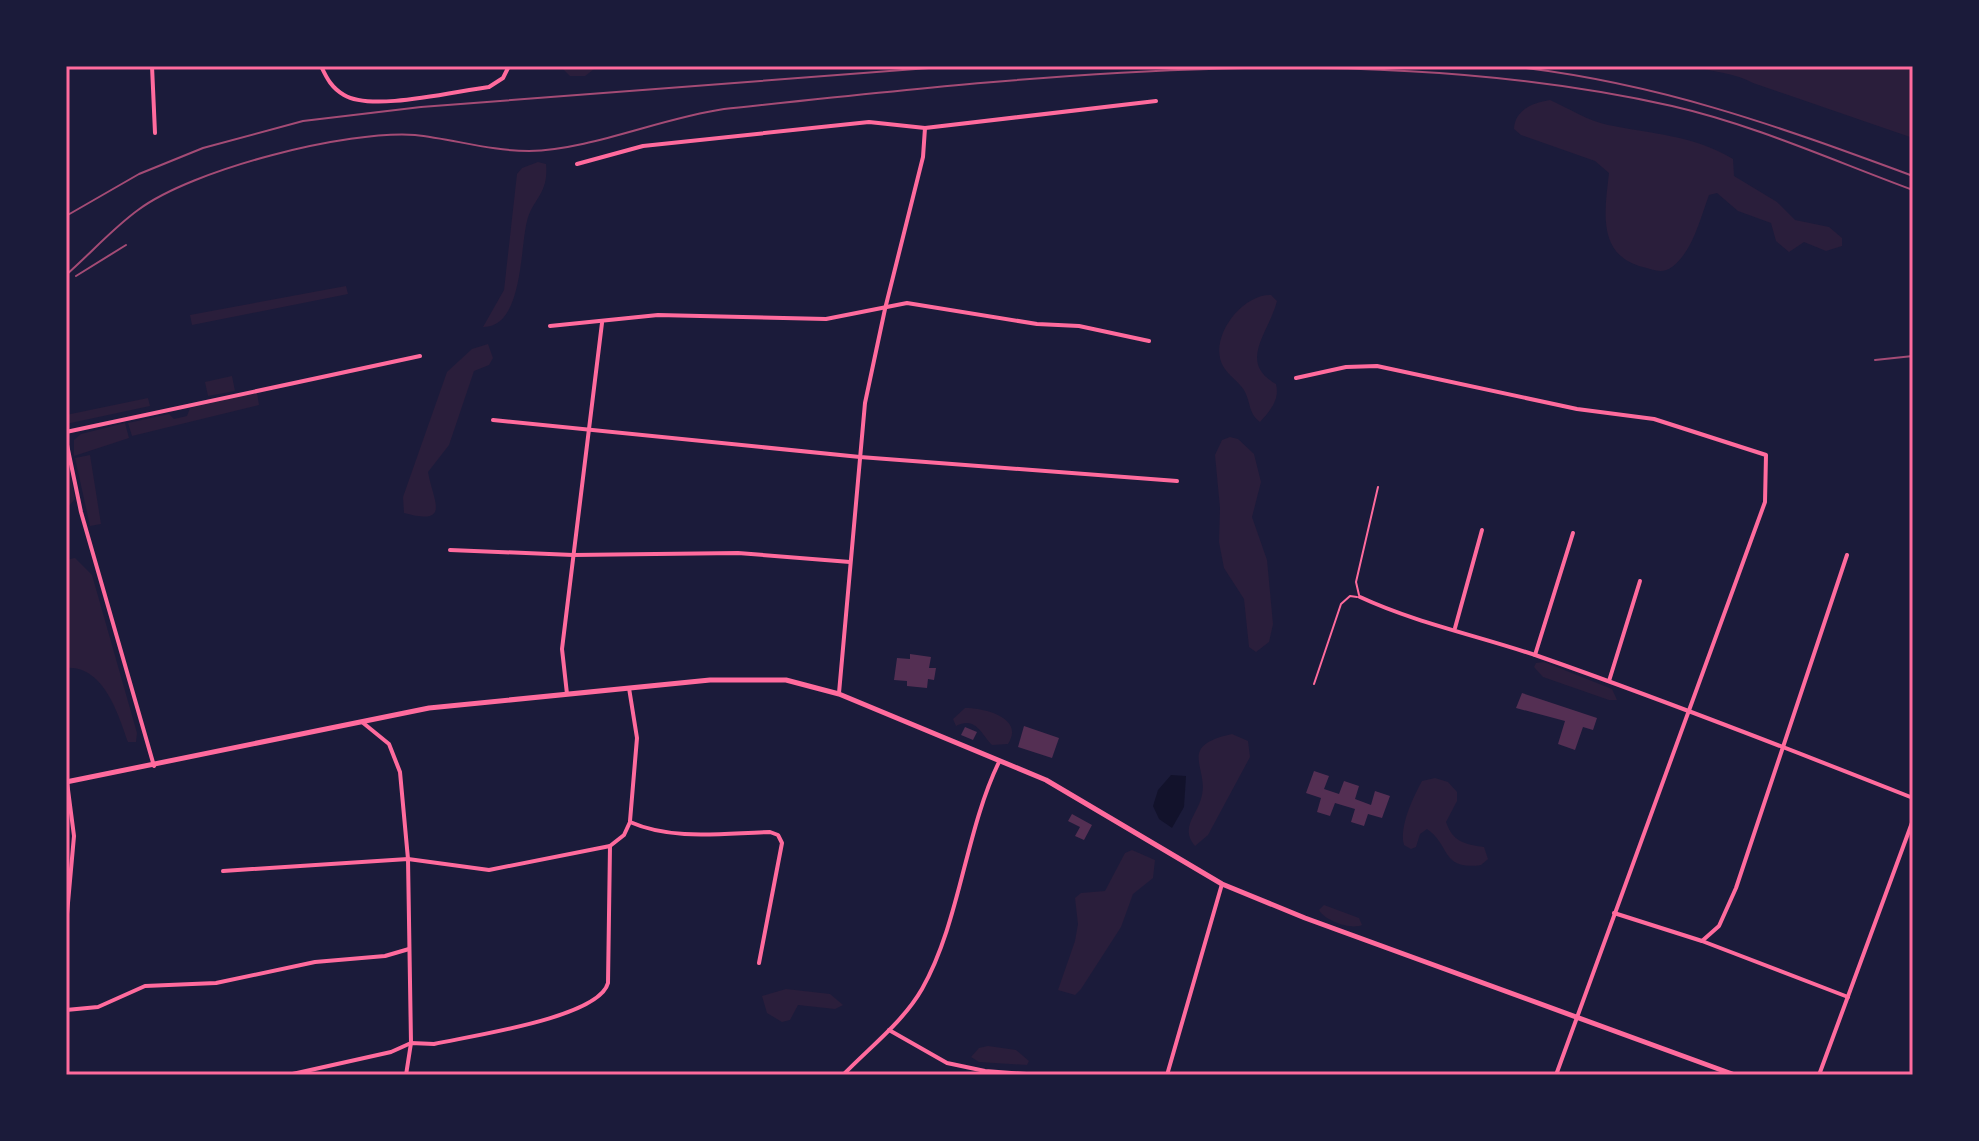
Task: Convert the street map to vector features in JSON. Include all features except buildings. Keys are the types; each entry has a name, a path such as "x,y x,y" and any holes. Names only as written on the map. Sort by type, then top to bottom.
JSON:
{"main road":[{"path":"66,782 429,708 758,678 811,684 1068,792 1222,884 1735,1075"}],"street":[{"path":"152,66 155,133"},
{"path":"321,66 329,83 337,90 367,103 489,87 503,78 509,66"},
{"path":"577,164 643,146 885,122 925,128 1156,101"},
{"path":"839,694 865,403 923,157 925,128"},
{"path":"550,326 658,315 826,319 907,303 1037,324 1079,326 1149,341"},
{"path":"567,694 562,649 602,322"},
{"path":"66,432 420,356"},
{"path":"1296,378 1346,367 1377,366 1577,409 1654,419 1766,455 1765,502 1556,1075"},
{"path":"493,420 860,457 1177,481"},
{"path":"66,440 81,512 154,766"},
{"path":"1455,628 1482,530"},
{"path":"1535,655 1573,533"},
{"path":"450,550 573,555 738,553 850,562"},
{"path":"1702,941 1719,926 1736,888 1847,555"},
{"path":"1609,681 1640,581"},
{"path":"1360,597 1401,616 1416,616 1455,628 1609,681 1913,798"},
{"path":"223,871 408,859 489,870 610,846 624,835 630,822 637,738 629,688"},
{"path":"360,720 389,744 396,757 408,859 411,1043 406,1075"},
{"path":"843,1075 889,1030 921,991 933,965 962,866 999,762"},
{"path":"66,782 74,836 66,925"},
{"path":"1819,1075 1913,820"},
{"path":"630,822 649,830 673,833 770,832 778,835 782,843 759,963"},
{"path":"288,1075 391,1052 411,1043 434,1044 572,1012 597,1000 608,983 610,846"},
{"path":"1167,1075 1222,884"},
{"path":"1614,913 1702,941 1848,997"},
{"path":"66,1010 98,1007 145,986 216,983 315,962 385,956 409,949"},
{"path":"889,1030 956,1066 1040,1075"}],"lane":[{"path":"1314,684 1341,604 1350,596 1360,597 1356,582 1378,487"}],"shaded area":[{"path":"560,66 598,66 585,76 570,76"},
{"path":"1692,66 1913,66 1913,138 1739,77"},
{"path":"1550,100 1601,123 1672,136 1718,151 1733,159 1734,176 1777,202 1795,220 1829,227 1842,238 1842,246 1826,251 1804,242 1789,252 1776,241 1771,223 1738,211 1717,193 1709,195 1691,244 1672,267 1658,271 1628,261 1617,252 1607,229 1609,173 1595,161 1521,135 1514,129 1521,112 1531,105"},
{"path":"538,162 546,164 545,182 527,221 513,301 506,315 496,324 483,327 504,290 517,174 522,168"},
{"path":"346,286 348,294 192,325 190,315"},
{"path":"1271,295 1277,301 1257,357 1265,375 1276,384 1277,395 1260,422 1244,390 1223,366 1220,343 1230,320 1239,310 1249,302"},
{"path":"488,344 493,358 489,365 474,371 449,445 428,472 435,501 434,513 419,516 404,513 403,497 447,372 472,349"},
{"path":"232,376 235,391 208,396 205,382"},
{"path":"257,392 259,405 132,436 128,423 169,414 174,419 187,416 190,408"},
{"path":"148,398 150,406 66,424 66,415"},
{"path":"125,423 129,438 74,456 74,440 81,434"},
{"path":"1230,437 1238,439 1254,454 1261,482 1252,517 1267,560 1273,624 1269,642 1256,652 1249,647 1244,599 1224,568 1219,542 1220,508 1215,455 1222,440"},
{"path":"66,451 75,499 68,507 66,507"},
{"path":"90,455 101,524 90,526 75,458"},
{"path":"75,558 92,575 137,733 136,742 128,742 114,705 99,682 79,669 66,668 66,560"},
{"path":"1544,662 1612,689 1617,700 1543,677 1534,667 1536,663"},
{"path":"965,708 983,710 1007,721 1012,735 1008,744 992,745 969,723 956,726 953,719"},
{"path":"1232,734 1248,741 1250,757 1208,835 1195,846 1189,827 1202,795 1200,751 1215,739"},
{"path":"1171,775 1186,776 1184,807 1172,828 1159,819 1153,806 1158,790"},
{"path":"1435,778 1448,782 1457,792 1457,801 1446,822 1460,841 1484,847 1488,859 1481,865 1468,866 1452,860 1427,829 1420,834 1416,847 1411,849 1404,845 1405,821 1415,796 1422,781"},
{"path":"1132,850 1155,860 1153,878 1133,894 1121,927 1081,989 1075,995 1058,990 1075,941 1078,924 1075,898 1081,893 1105,891 1125,853"},
{"path":"1324,905 1359,918 1362,925 1351,926 1332,921 1319,910"},
{"path":"786,989 830,994 843,1005 835,1009 798,1005 790,1020 782,1022 767,1013 762,996"},
{"path":"988,1046 1016,1050 1029,1061 1027,1065 979,1062 971,1057 979,1048"}],"railway":[{"path":"66,216 139,174 203,148 303,121 421,107 955,66"},
{"path":"1508,66 1562,73 1665,94 1763,123 1913,176"},
{"path":"66,275 128,217 163,195 232,167 312,146 386,135 415,135 529,151 601,140 724,109 960,85 1199,69 1318,68 1437,73 1555,85 1703,114 1764,133 1913,190"},
{"path":"76,276 126,245"},
{"path":"1875,360 1913,356"}]}
